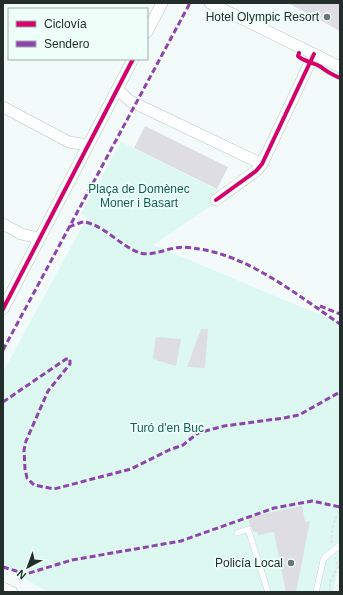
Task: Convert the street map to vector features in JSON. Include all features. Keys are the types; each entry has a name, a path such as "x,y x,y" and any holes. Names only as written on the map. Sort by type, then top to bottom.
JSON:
{"street":[{"path":"148,30 162,3"},
{"path":"210,3 340,66"},
{"path":"216,200 256,171 262,164 314,54"},
{"path":"3,309 132,60"},
{"path":"117,89 130,101 262,164"},
{"path":"3,107 69,142 87,145"},
{"path":"3,224 21,234 39,238"},
{"path":"3,588 12,592"}],"lane":[{"path":"237,533 248,529 268,592"},
{"path":"316,592 322,561 340,545"}],"green space":[{"name":"Turó d'en Buc","path":"121,142 227,195 153,245 340,323 340,559 333,592 48,592 3,566 3,372 87,218 93,220 81,214"}],"building":[{"name":"Hotel Olympic Resort","path":"288,3 340,3 340,31"},
{"path":"145,126 228,167 217,189 134,148"},
{"path":"201,329 208,329 205,368 187,367"},
{"path":"156,337 181,339 176,366 153,359"},
{"name":"Policía Local","path":"302,506 305,522 310,521 296,592 286,592 274,532 258,535 257,532 254,532 250,525 248,517"}],"marked path":[{"path":"3,350 190,3"},
{"path":"69,227 82,222 91,224 105,231 133,250 144,254 178,247 187,247 218,253 255,268 291,290 340,324"},
{"path":"320,306 340,314"},
{"path":"3,402 66,359 70,359 70,364 48,391 26,441 24,450 27,478 34,485 54,489 131,469 169,450 183,445 198,433 224,426 299,415 340,392"},
{"path":"3,567 26,574 72,560 181,541 274,508 312,501 340,507"}],"cycle path":[{"path":"299,53 298,56 300,58 318,65 340,78"},
{"path":"216,200 256,171 262,164 314,54"},
{"path":"3,309 132,60"}],"place":[{"name":"Hotel Olympic Resort","path":"327,17"},
{"name":"Policía Local","path":"291,563"}],"park label":[{"name":"Plaça de Domènec Moner i Basart","path":"139,196"}]}
